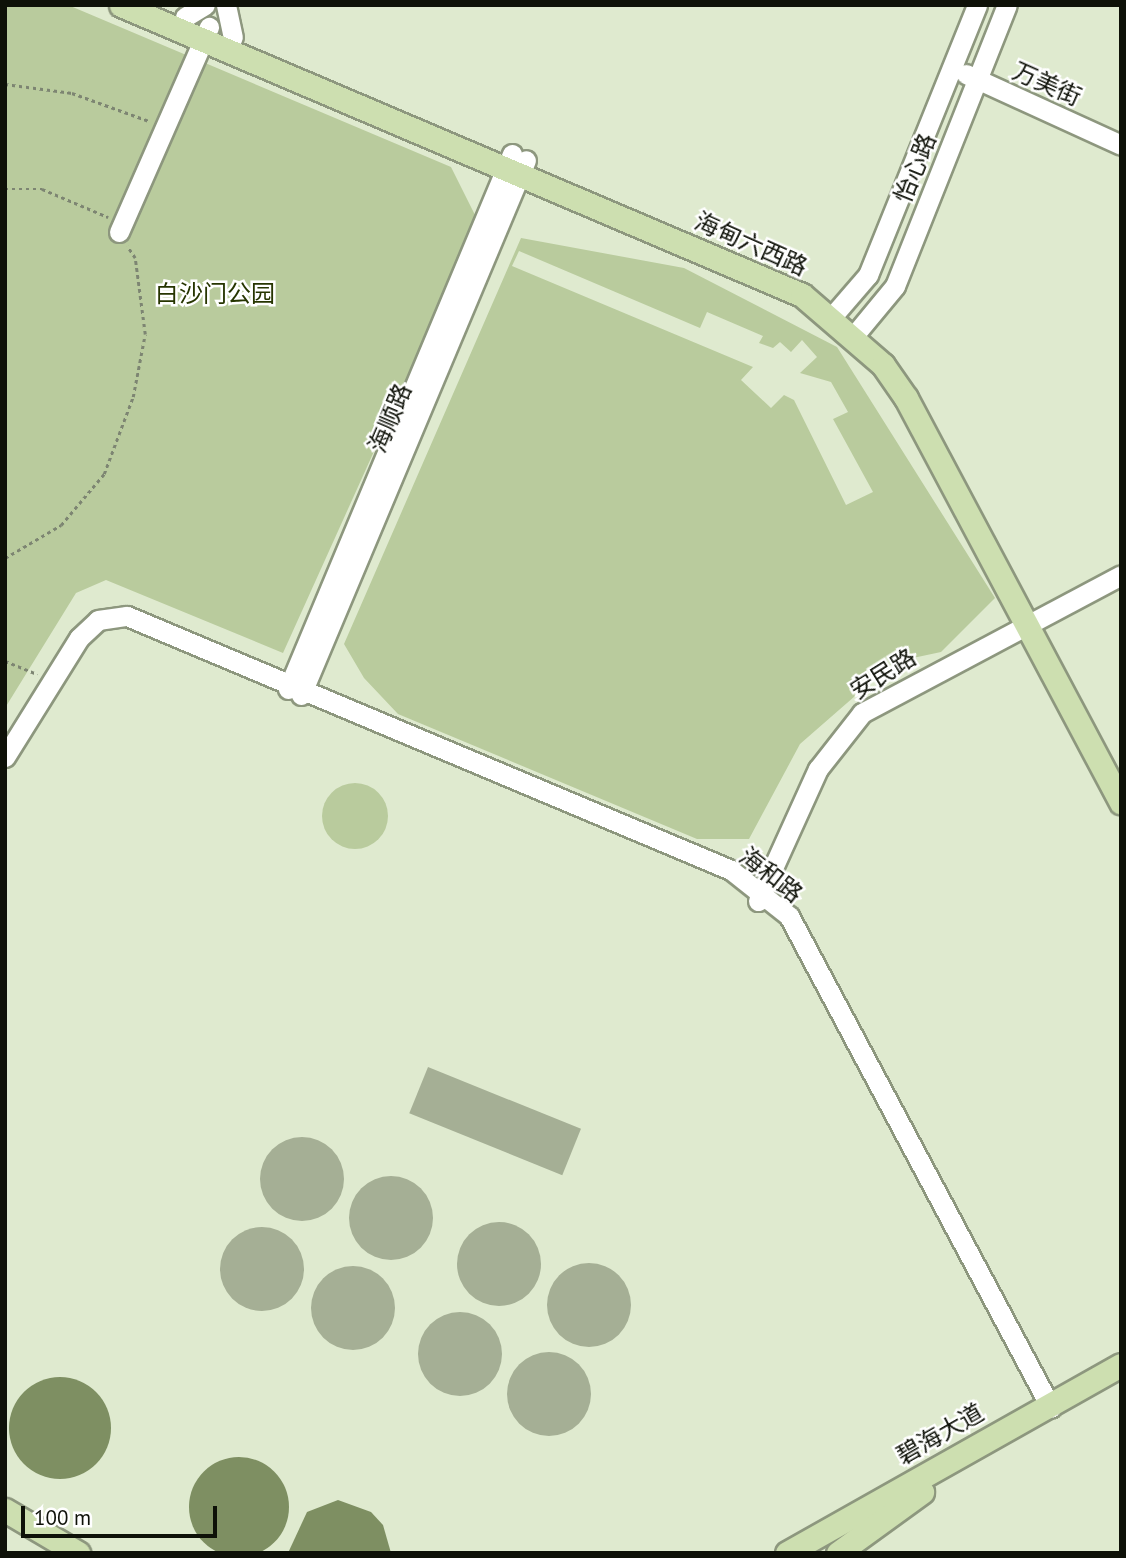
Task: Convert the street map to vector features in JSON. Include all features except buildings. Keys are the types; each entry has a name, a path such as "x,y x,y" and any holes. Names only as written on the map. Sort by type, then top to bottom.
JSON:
{"main road":[{"name":"海甸六西路","path":"121,5 206,24 516,164 786,271 913,383 1121,802"},
{"name":"海甸六西路","path":"157,5 206,24 516,164"},
{"name":"海甸六西路","path":"1034,623 1121,772"},
{"name":"碧海大道","path":"787,1553 1121,1365"},
{"name":"碧海大道","path":"801,1553 1047,1407 1121,1373"},
{"path":"838,1553 965,1458"},
{"path":"5,1510 78,1553"},
{"path":"5,1518 65,1553"}],"street":[{"path":"226,5 233,37"},
{"name":"怡心路","path":"834,314 868,275 977,5"},
{"name":"怡心路","path":"856,332 895,286 1007,5"},
{"path":"118,232 165,128 206,24"},
{"name":"万美街","path":"953,66 1121,138"},
{"name":"万美街","path":"978,77 1121,145"},
{"name":"海顺路","path":"296,688 516,164"},
{"name":"安民路","path":"764,902 818,769 862,713 1121,575"},
{"name":"安民路","path":"1034,623 1121,580"},
{"path":"5,757 79,638 105,617 134,618 296,688"},
{"path":"5,771 85,643 110,623 139,626 296,688"},
{"name":"海和路","path":"296,688 731,870 764,902 789,916 1047,1407"}],"path":[{"path":"5,84 72,93 165,128"},
{"path":"5,189 42,189 110,218 135,258 145,334 133,397 104,474 61,526 5,558"},
{"path":"5,661 50,680"}],"green space":[{"name":"白沙门公园","path":"5,5 68,5 451,167 478,221 283,653 106,580 76,593 5,708"},
{"path":"521,238 684,268 837,347 995,598 941,652 894,662 800,744 749,839 697,839 398,714 364,678 344,644","holes":["519,251 700,328 707,312 763,336 759,343 773,348 780,342 791,352 802,340 817,357 800,373 831,382 848,412 833,419 873,492 846,505 794,400 784,395 771,408 741,380 753,367 512,266"]},
{"path":"355,783 368,786 378,793 385,803 388,816 385,829 378,839 368,846 355,849 342,846 332,839 325,829 322,816 325,803 332,793 342,786"}],"shaded area":[{"path":"60,1377 80,1381 96,1392 107,1408 111,1428 107,1448 96,1464 80,1475 60,1479 40,1475 24,1464 13,1448 9,1428 13,1408 24,1392 40,1381"},
{"path":"239,1457 258,1461 275,1471 285,1488 289,1507 285,1526 275,1543 258,1553 239,1557 220,1553 203,1543 193,1526 189,1507 193,1488 203,1471 220,1461"},
{"path":"338,1500 371,1512 383,1525 391,1553 288,1553 307,1512"}]}
